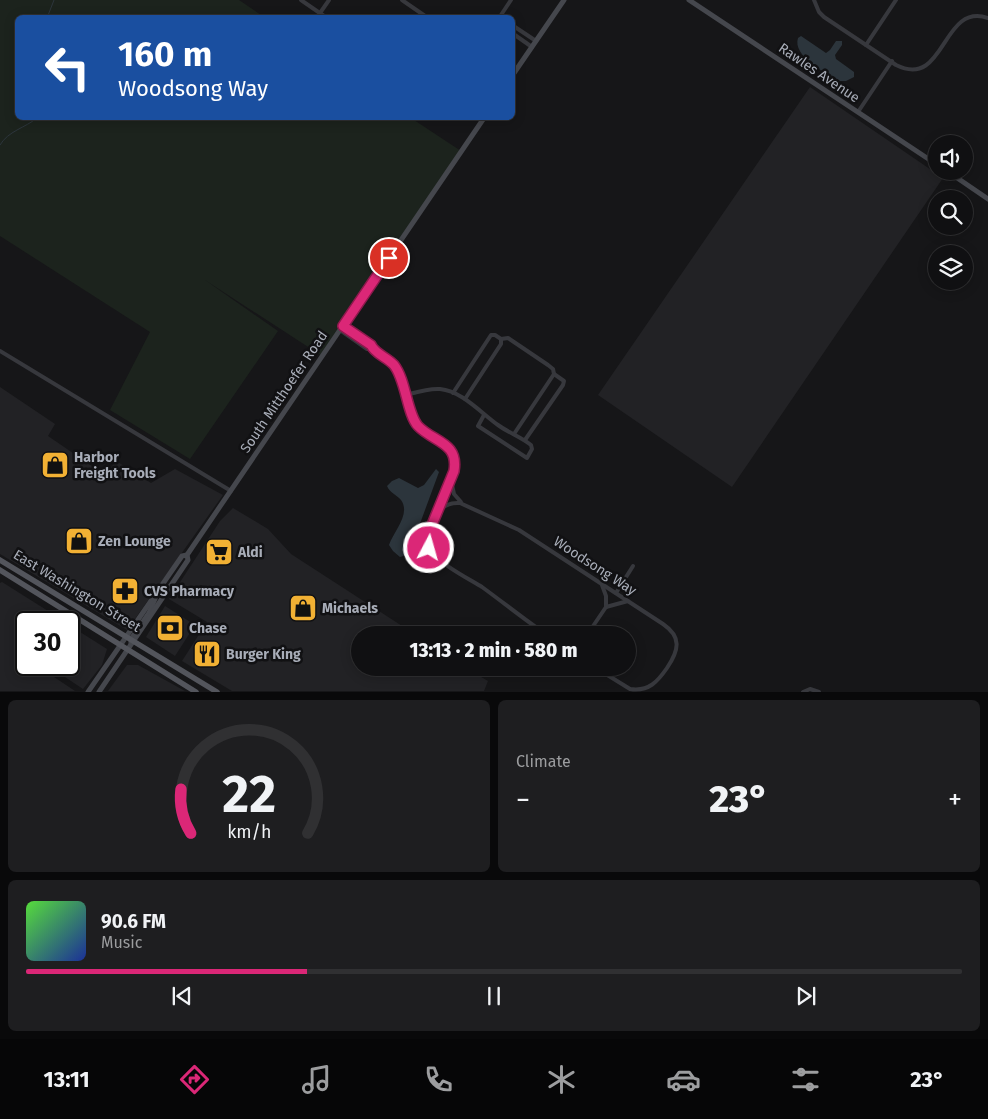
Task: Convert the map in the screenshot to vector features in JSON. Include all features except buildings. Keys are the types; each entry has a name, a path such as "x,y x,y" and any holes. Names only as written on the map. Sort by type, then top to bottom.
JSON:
{"main road":[{"path":"515,72 564,0"},
{"name":"Rawles Avenue","path":"689,0 928,159"},
{"name":"South Mitthoefer Road","path":"131,642 188,560 187,556 483,120"},
{"path":"960,180 988,199"},
{"name":"South Mitthoefer Road","path":"131,642 149,613 158,591 182,556 187,556"},
{"name":"East Washington Street","path":"0,560 131,642 217,692"},
{"name":"East Washington Street","path":"0,570 121,645 131,642"},
{"path":"88,692 121,645 131,642"},
{"path":"99,692 131,642"},
{"name":"East Washington Street","path":"131,642 135,654 196,692"}],"street":[{"path":"302,0 323,15"},
{"path":"320,13 329,0"},
{"path":"402,0 424,15"},
{"path":"501,15 510,0"},
{"path":"814,0 819,12 824,17 892,62 909,69 924,67 934,59 959,23 972,17 988,18"},
{"path":"866,44 896,0"},
{"path":"515,27 536,41"},
{"path":"515,35 532,47"},
{"path":"858,112 892,62"},
{"path":"341,328 367,349 372,349 390,361 395,367 417,425 446,445 453,454 455,464 452,476 428,536 429,548 434,555 536,626"},
{"path":"453,393 491,335 501,339 508,338 540,359 553,369 554,374 564,381 525,440"},
{"path":"464,399 501,344 501,339"},
{"path":"0,351 231,491"},
{"path":"514,434 554,374"},
{"path":"406,395 429,389 439,389 453,393 531,444 532,449 527,458 478,426 484,415"},
{"path":"452,476 454,494 464,504"},
{"path":"436,514 447,505 455,503 464,504"},
{"name":"Woodsong Way","path":"464,504 514,527 668,627 673,633 677,649 674,658 654,686 636,691 609,676"},
{"path":"616,593 633,566"},
{"path":"593,626 606,607 606,596 602,585"},
{"path":"606,607 628,601"},
{"path":"803,692 810,689 819,692"}],"shaded area":[{"path":"0,0 239,0 261,15 15,15 15,120 414,120 461,151 322,356 205,280 278,331 190,459 110,410 150,332 0,236"},
{"path":"801,36 826,53 836,41 842,41 842,45 835,55 836,59 854,72 854,77 846,81 840,81 811,64 800,51 798,38"},
{"path":"810,87 928,168 928,180 942,180 935,190 928,190 928,200 732,487 598,395"},
{"path":"0,387 55,424 48,436 105,475 116,461 151,483 175,469 223,495 127,630 0,554"},
{"path":"436,469 439,472 418,529 413,553 400,557 389,545 403,517 404,505 387,486 399,478 418,488 424,485"},
{"path":"233,508 268,529 291,554 402,626 351,626 351,676 480,676 488,681 484,691 232,691 182,661 207,622 169,599 220,521"},
{"path":"2,582 48,611 15,611 15,676 52,676 75,691 0,691 0,583"},
{"path":"165,606 195,625 175,656 146,637"},
{"path":"80,632 107,649 102,665 83,689 64,676 80,676"},
{"path":"127,665 138,665 185,691 108,691"}],"waterway":[{"path":"48,15 54,0"},
{"path":"0,145 7,136 34,120"}],"place":[{"name":"Harbor Freight Tools","path":"55,465"},
{"name":"Zen Lounge","path":"79,541"},
{"name":"Aldi","path":"219,552"},
{"name":"CVS Pharmacy","path":"125,591"},
{"name":"Michaels","path":"303,608"},
{"name":"Chase","path":"170,628"},
{"name":"Burger King","path":"207,654"}],"route":[{"path":"389,258 343,326 371,345 372,349 393,364 398,372 417,425 446,445 453,454 455,461 454,471 429,532 429,548"}]}
